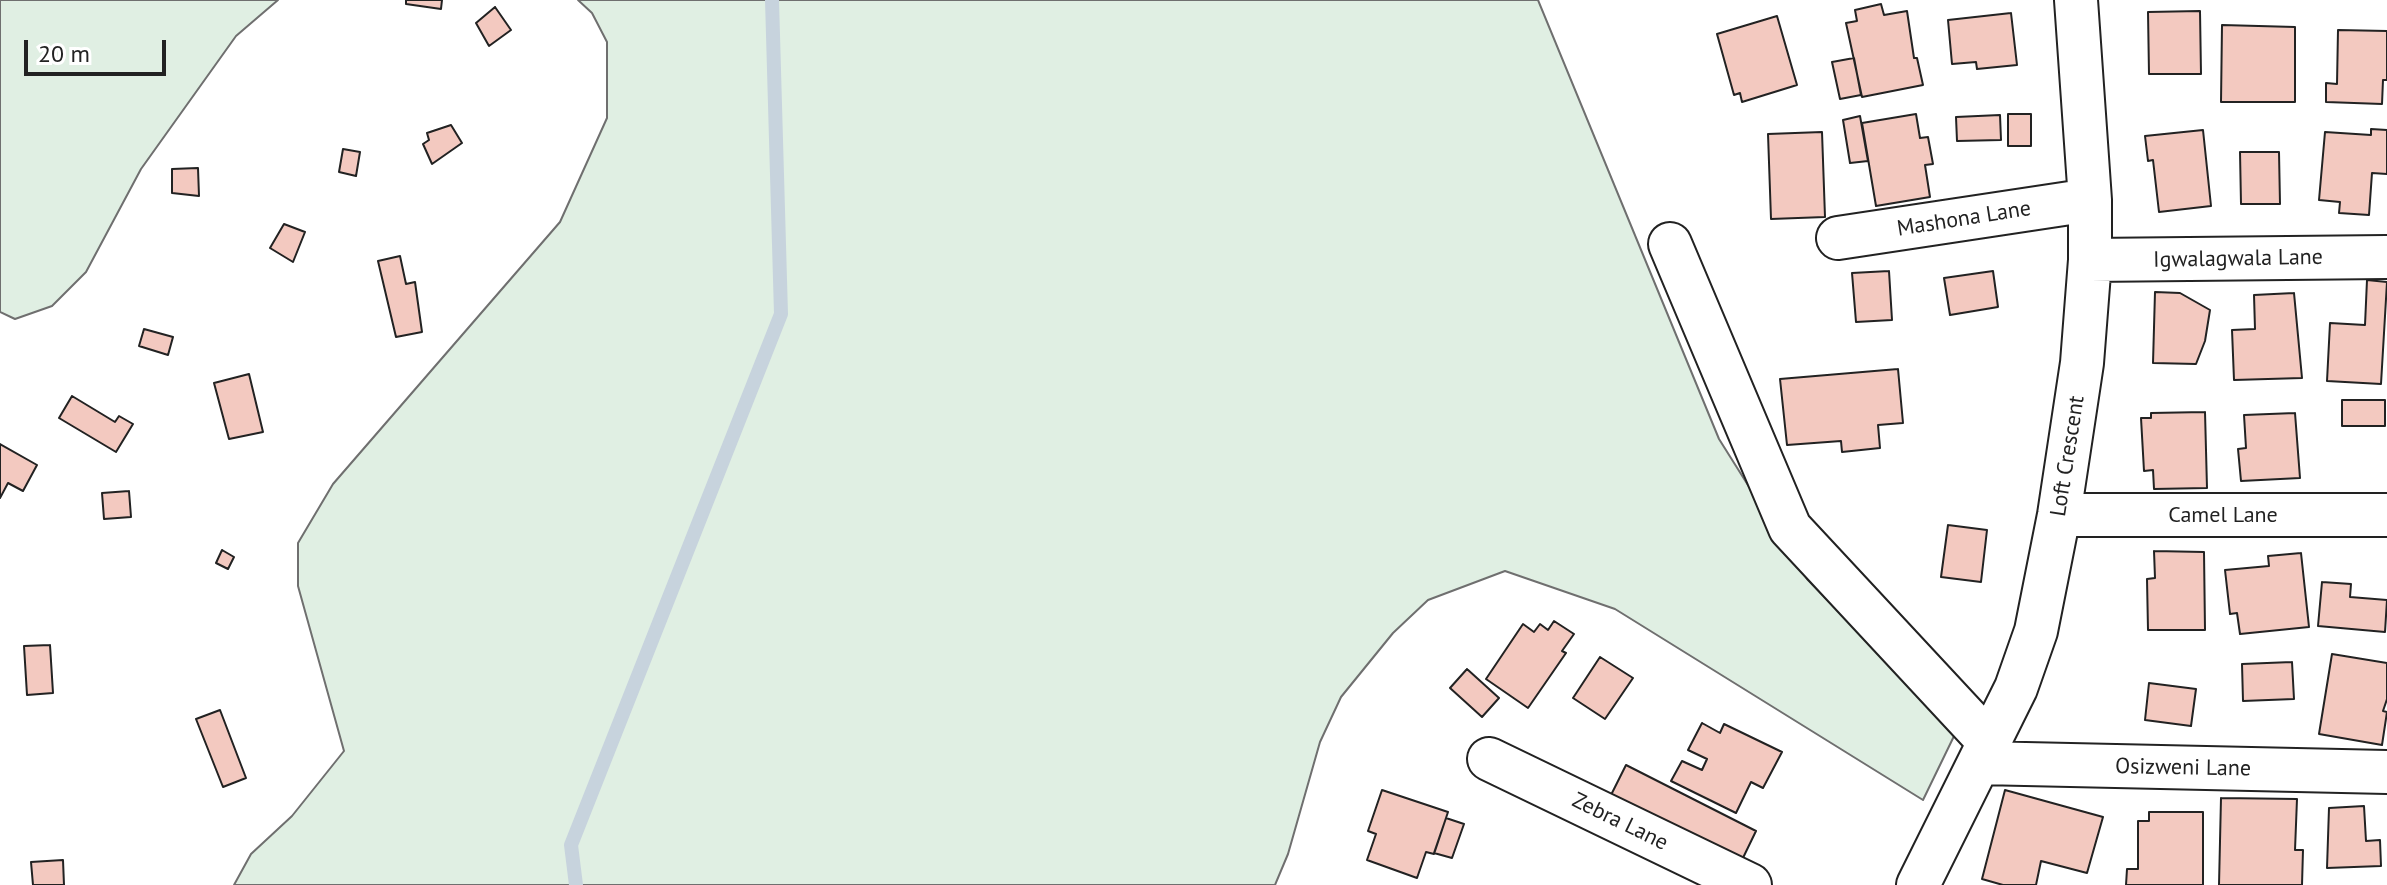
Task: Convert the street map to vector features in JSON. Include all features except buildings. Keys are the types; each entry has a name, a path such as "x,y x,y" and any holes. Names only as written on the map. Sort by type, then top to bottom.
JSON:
{"street":[{"name":"Loft Crescent","path":"1918,885 2016,688 2036,631 2059,515 2082,363 2090,260 2090,200 2076,0"},
{"name":"Mashona Lane","path":"1838,238 2090,200"},
{"path":"1670,244 1790,528 1985,753"},
{"name":"Igwalagwala Lane","path":"2090,260 2387,257"},
{"name":"Camel Lane","path":"2059,515 2387,515"},
{"name":"Osizweni Lane","path":"1985,753 2387,772"},
{"name":"Zebra Lane","path":"1489,759 1750,885"}],"green space":[{"path":"0,0 278,0 236,36 141,169 86,272 52,306 15,319 0,312"},
{"path":"578,0 1538,0 1719,439 1807,579 1956,732 1923,800 1615,609 1505,571 1428,600 1393,633 1341,697 1320,742 1288,854 1275,885 234,885 251,854 292,816 344,751 298,586 298,543 333,484 560,222 607,118 607,42 592,13"}],"waterway":[{"path":"576,885 571,845 781,314 772,0"}]}
